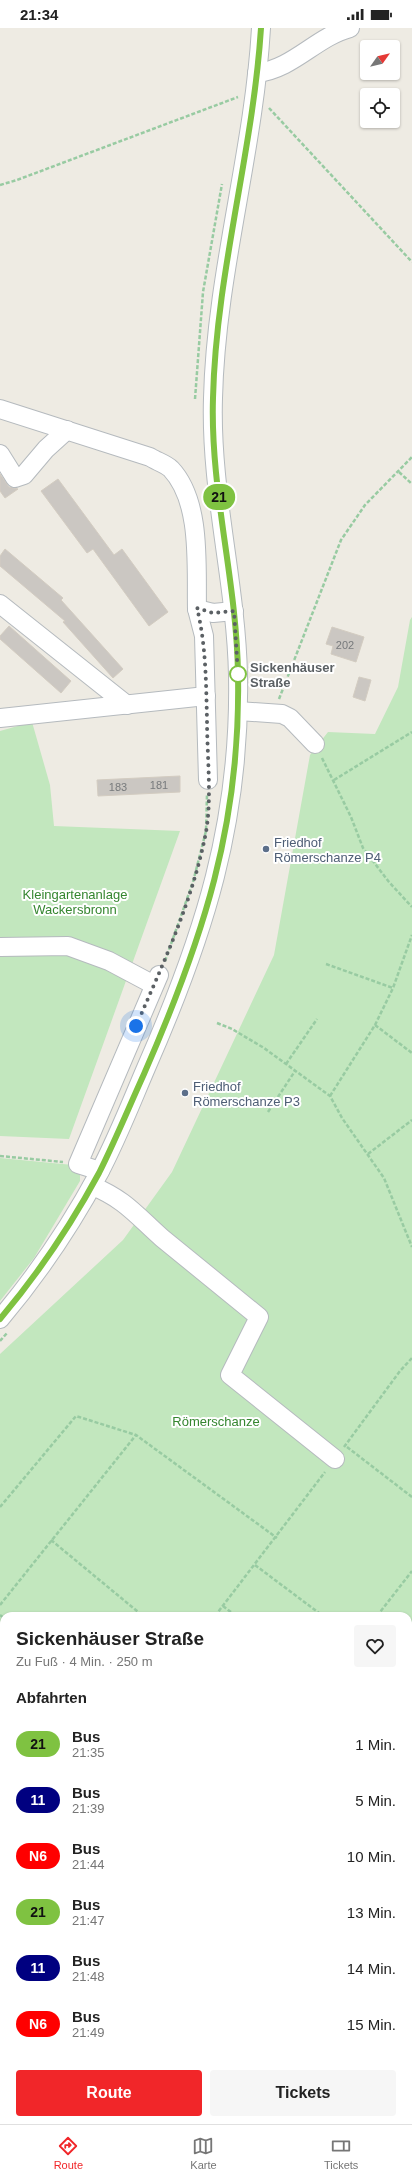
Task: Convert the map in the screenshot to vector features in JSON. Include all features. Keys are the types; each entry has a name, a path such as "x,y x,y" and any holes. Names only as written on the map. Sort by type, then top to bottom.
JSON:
{"street":[{"path":"0,1319 47,1259 96,1178 162,1031 208,908 224,840 232,796 238,711 234,611 216,480 213,439 215,346 247,94 257,72 261,28"},
{"path":"257,72 282,67 329,36 350,28"},
{"path":"0,409 150,457 171,468 183,487 193,516 197,608 204,636 208,780"},
{"path":"0,454 15,478 24,476 46,449 67,430"},
{"path":"0,604 127,705"},
{"path":"197,608 213,613 234,611"},
{"path":"0,718 206,696"},
{"path":"238,711 274,713 290,718 315,744"},
{"path":"0,947 68,946 156,980 78,1164 96,1178 107,1192 131,1208 160,1236 259,1317 230,1375 340,1452"}],"path":[{"path":"0,185 247,94 412,262"},
{"path":"274,713 341,540 365,505 399,472 412,457"},
{"path":"399,472 412,484"},
{"path":"334,780 412,732"},
{"path":"315,744 334,780 363,848 389,882 412,907"},
{"path":"156,980 178,929 193,882 206,831 208,780"},
{"path":"330,1096 375,1025 393,988 412,935"},
{"path":"326,964 393,988"},
{"path":"286,1064 317,1019"},
{"path":"217,1023 232,1029 286,1064 330,1096 342,1118 384,1178 412,1247"},
{"path":"375,1025 412,1053"},
{"path":"268,1112 295,1071"},
{"path":"368,1154 412,1120"},
{"path":"0,1156 78,1164"},
{"path":"218,1612 277,1538 400,1371 412,1358"},
{"path":"0,1507 76,1416 136,1435 277,1538"},
{"path":"0,1605 136,1435"},
{"path":"340,1452 412,1497"},
{"path":"51,1540 138,1612"},
{"path":"255,1565 318,1612"},
{"path":"380,1612 412,1571"},
{"path":"223,1606 231,1612"}],"green space":[{"name":"Römerschanze","path":"412,617 412,1612 0,1612 0,1354 123,1240 172,1172 274,955 310,755 328,732 375,734 398,687 410,620"},
{"name":"Kleingartenanlage Wackersbronn","path":"32,722 50,785 54,826 180,831 69,1139 0,1136 0,731"},
{"path":"0,1158 73,1165 80,1171 80,1181 34,1258 0,1301"}],"building":[{"path":"0,474 9,487 18,489 5,498 0,491"},
{"path":"58,479 114,555 122,549 168,612 149,626 93,549 87,553 41,491"},
{"path":"5,549 63,598 61,600 123,669 113,678 63,622 65,621 0,566 0,556"},
{"path":"9,626 71,681 61,693 0,639 0,636"},
{"path":"332,627 364,637 356,662 331,654 333,646 326,644"},
{"path":"359,677 371,680 365,701 353,697"},
{"path":"180,776 180,792 98,796 97,780"}],"bus line":[{"name":"21","path":"0,1319 36,1274 58,1242 100,1171 131,1103 182,982 200,933 211,896 224,840 235,772 238,676 234,611 216,480 213,439 215,346 221,296 255,92 261,28"}],"place":[{"name":"Sickenhäuser Straße","path":"238,674"},
{"name":"Friedhof Römerschanze P4","path":"266,849"},
{"name":"Friedhof Römerschanze P3","path":"185,1093"}],"route":[{"path":"136,1026 178,929 193,882 206,831 208,780 204,636 197,608 213,613 234,611 238,676 238,674"}]}
